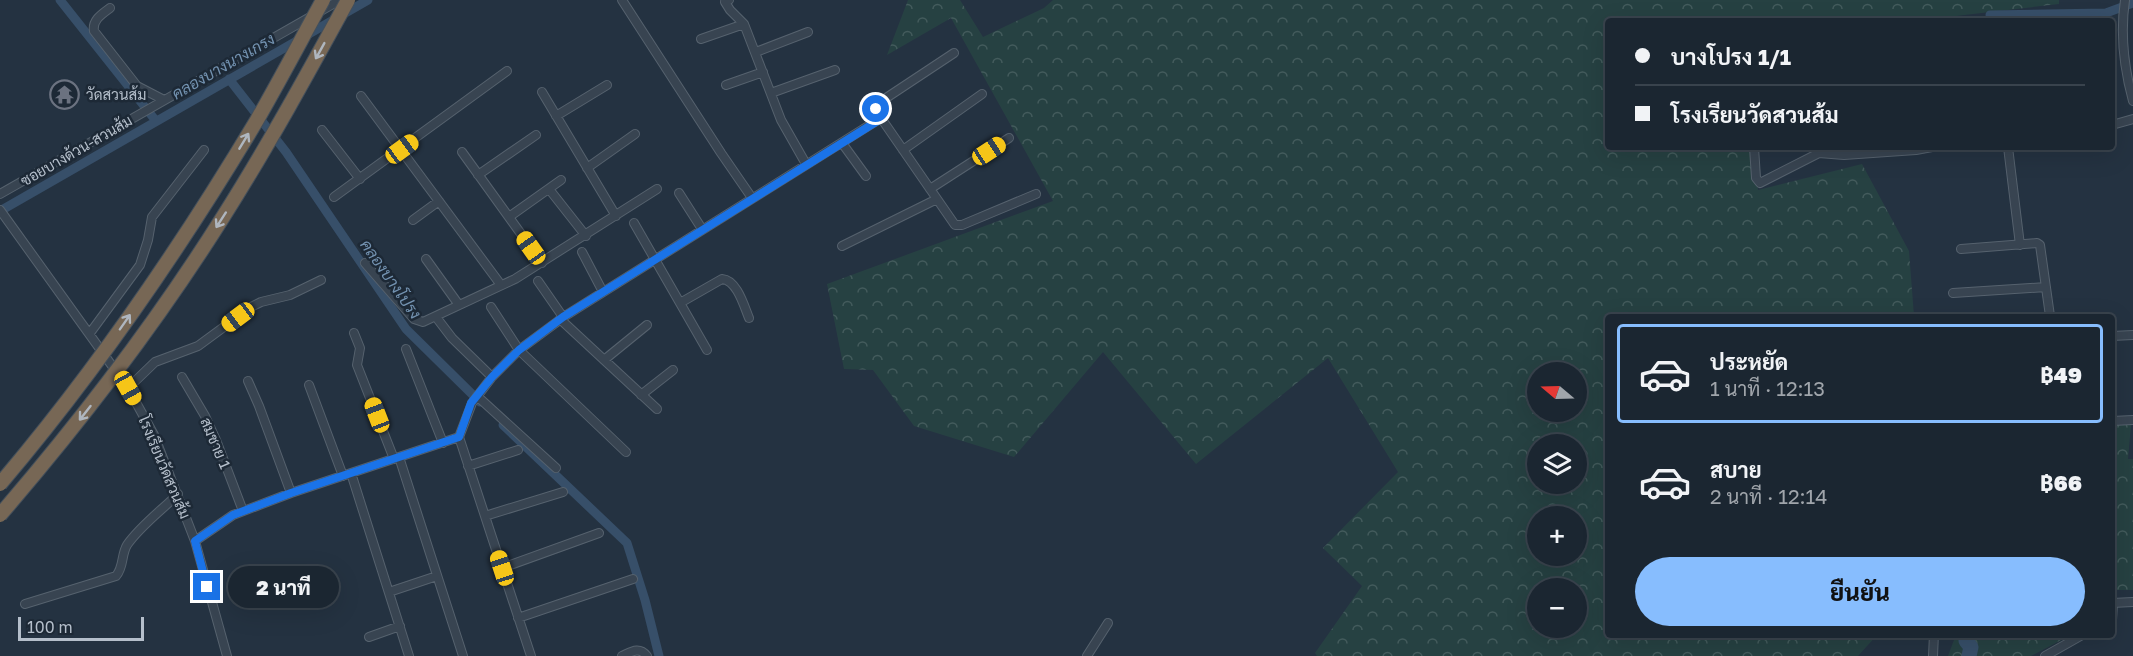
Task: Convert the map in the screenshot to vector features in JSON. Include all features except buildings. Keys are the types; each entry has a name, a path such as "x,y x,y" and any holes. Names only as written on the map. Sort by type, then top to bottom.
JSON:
{"highway":[{"path":"0,515 84,414 187,273 275,131 348,0"},
{"path":"0,484 115,337 169,260 258,118 321,6"}],"street":[{"path":"316,0 321,6"},
{"name":"ซอยบางด้วน-สวนส้ม","path":"0,194 321,6 340,0"},
{"path":"622,0 752,198"},
{"path":"2125,0 2123,46 2133,101"},
{"path":"726,1 730,10 744,24 786,129 806,164"},
{"path":"110,8 96,20 94,31 137,86 164,100"},
{"path":"701,39 744,24"},
{"path":"756,52 808,32"},
{"path":"954,53 877,104 875,106 880,119 955,225 958,226 1036,194"},
{"path":"771,93 835,70"},
{"path":"334,197 507,71"},
{"path":"726,85 763,72"},
{"path":"556,116 607,85"},
{"path":"542,92 616,216"},
{"path":"903,150 982,94"},
{"path":"361,96 501,285"},
{"path":"531,656 459,437 467,412 476,397 519,350 562,318 880,119"},
{"path":"2115,124 2133,119"},
{"path":"322,130 360,179"},
{"path":"587,168 635,134"},
{"path":"478,175 536,135"},
{"path":"930,189 1009,138"},
{"path":"842,143 866,176"},
{"path":"90,333 140,265 153,217 204,150"},
{"path":"1754,150 1756,178 1760,183 1819,153 1844,155 1916,150"},
{"path":"2008,150 2020,245"},
{"path":"462,152 542,263"},
{"path":"509,217 561,180"},
{"path":"549,189 586,236"},
{"path":"365,263 417,321 423,322 542,263 657,189"},
{"path":"679,192 702,229"},
{"path":"842,246 937,199"},
{"path":"413,220 439,201"},
{"name":"โรงเรียนวัดสวนส้ม","path":"2,212 128,388 154,435 195,541 227,656"},
{"path":"634,224 707,350"},
{"path":"1961,249 2037,243 2040,245 2050,314"},
{"path":"582,252 603,292"},
{"path":"426,259 459,306"},
{"path":"680,303 722,279 726,279 733,283 749,318"},
{"path":"128,388 155,362 198,346 251,307 261,302 290,295 321,280"},
{"path":"538,281 562,318 657,409"},
{"path":"1953,293 2046,287"},
{"path":"491,307 519,350 626,452"},
{"path":"436,317 452,338 492,377"},
{"path":"604,360 647,325"},
{"path":"354,333 360,348 357,364 396,458 463,656"},
{"path":"2115,336 2133,335"},
{"path":"406,349 443,442"},
{"path":"641,395 673,370"},
{"name":"สมชาย 1","path":"182,377 216,440 243,512"},
{"path":"248,381 291,493"},
{"path":"309,386 347,474 409,656"},
{"path":"476,397 556,468"},
{"path":"2115,421 2133,420"},
{"path":"195,541 233,515 291,493 459,437"},
{"path":"468,466 518,450"},
{"path":"485,516 563,492"},
{"path":"25,603 116,576 120,571 124,550 131,540 178,494"},
{"path":"502,568 599,534"},
{"path":"389,592 437,576"},
{"path":"518,618 633,579"},
{"path":"2115,603 2133,602"},
{"path":"1087,656 1108,623"},
{"path":"369,637 400,626"},
{"path":"1933,656 1934,638"},
{"path":"2045,656 2077,638"},
{"path":"622,656 636,650 642,651 647,656"}],"green space":[{"path":"908,0 960,0 983,37 1044,8 1053,0 2059,0 2059,4 1938,18 1605,18 1605,150 1755,150 1758,190 1862,164 1909,251 1914,314 1605,314 1605,638 1874,638 1858,656 1317,656 1315,653 1362,586 1323,548 1398,472 1328,358 1196,464 1103,352 1014,457 914,426 873,370 844,369 827,284 1053,201 951,18 887,55"},
{"path":"2131,424 2128,459 2133,459 2133,590 2115,590 2115,425"},
{"path":"2065,638 2031,656 1948,656 1954,640"}],"waterway":[{"path":"60,0 156,121"},
{"name":"คลองบางนางเกรง","path":"0,211 368,0"},
{"path":"1990,15 2106,13 2133,3"},
{"name":"คลองบางโปรง","path":"229,79 286,152 406,329 480,402"},
{"name":"คลองบางโปรง","path":"503,425 627,543 659,656"},
{"path":"1966,641 1971,647 1969,656"}],"place":[{"name":"วัดสวนส้ม","path":"65,94"}],"route":[{"path":"207,587 195,541 233,515 291,493 459,437 471,403 492,377 519,350 563,317 879,120 881,118 876,109"}]}
